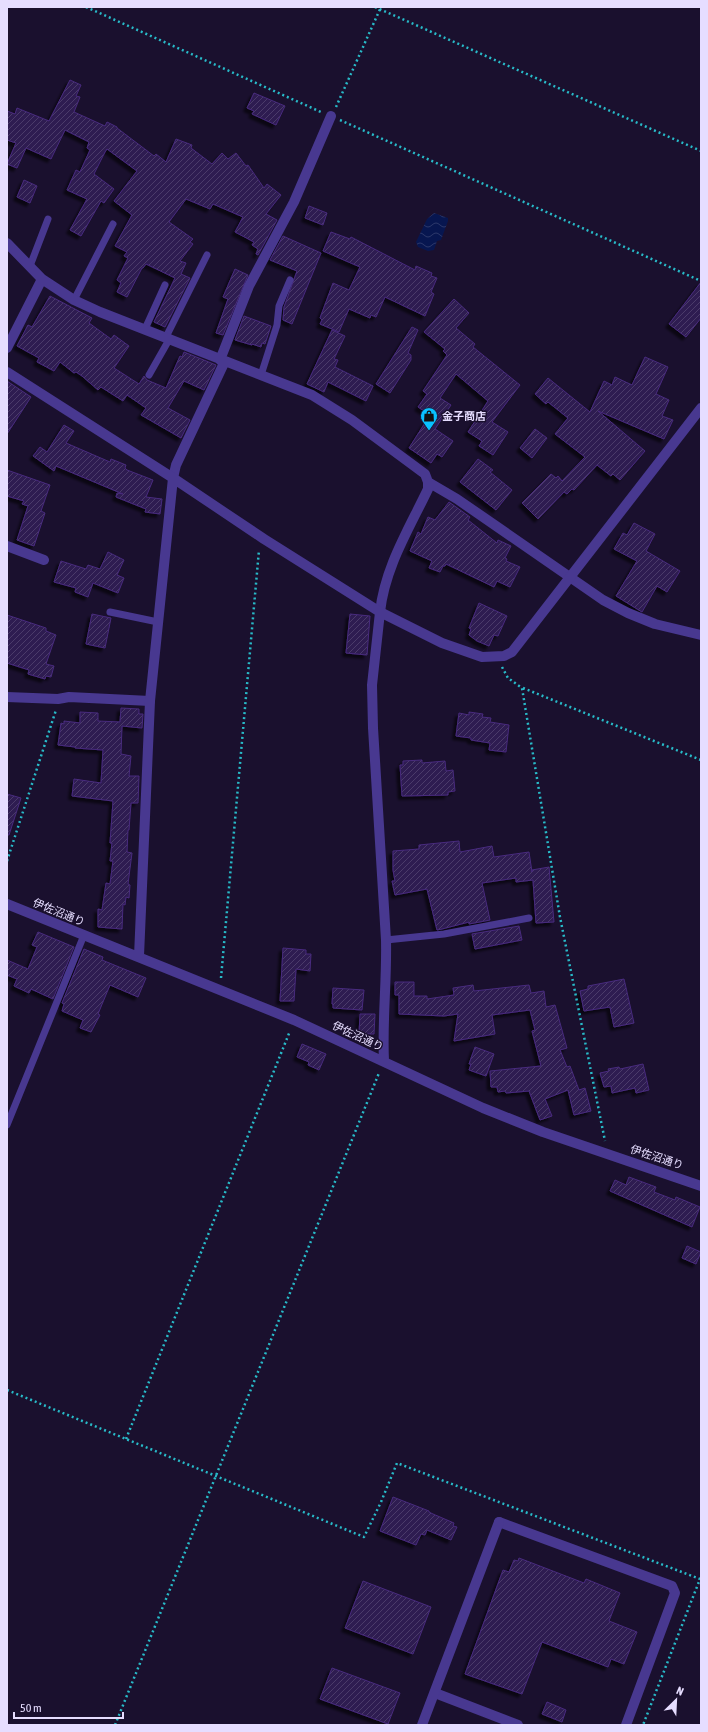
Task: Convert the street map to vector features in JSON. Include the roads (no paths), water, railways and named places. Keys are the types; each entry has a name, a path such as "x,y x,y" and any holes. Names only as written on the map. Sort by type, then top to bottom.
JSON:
{"street":[{"path":"139,956 150,701 173,478 176,465 223,361 248,286 297,195 331,116"},
{"path":"7,243 42,279 74,300 100,312 168,337 223,361 312,395 352,420 425,474 428,482 428,489 391,566 382,596 372,686 387,971 383,1045 384,1062"},
{"path":"7,348 42,279"},
{"path":"7,372 173,478 264,539 380,612 442,643 482,657 504,656 512,652 701,408"},
{"path":"428,482 457,499 603,600 628,613 656,624 701,635"},
{"path":"7,546 44,560"},
{"path":"7,697 150,701"},
{"name":"伊佐沼通り","path":"7,904 139,956 294,1020 483,1108 543,1132 701,1186"},
{"path":"422,1725 499,1522 672,1586 676,1593 626,1725"},
{"path":"434,1693 518,1725"}],"lane":[{"path":"30,266 48,219"},
{"path":"74,300 113,224"},
{"path":"149,375 161,355 207,255"},
{"path":"261,375 277,325 279,306 290,280"},
{"path":"145,329 165,285"},
{"path":"110,612 158,622"},
{"path":"386,940 444,934 529,918"},
{"path":"7,1125 84,935"}],"water":[{"path":"434,213 448,218 448,221 441,240 437,241 434,250 428,251 418,247 416,242 427,219"}],"place":[{"name":"金子商店","path":"429,431"}]}
